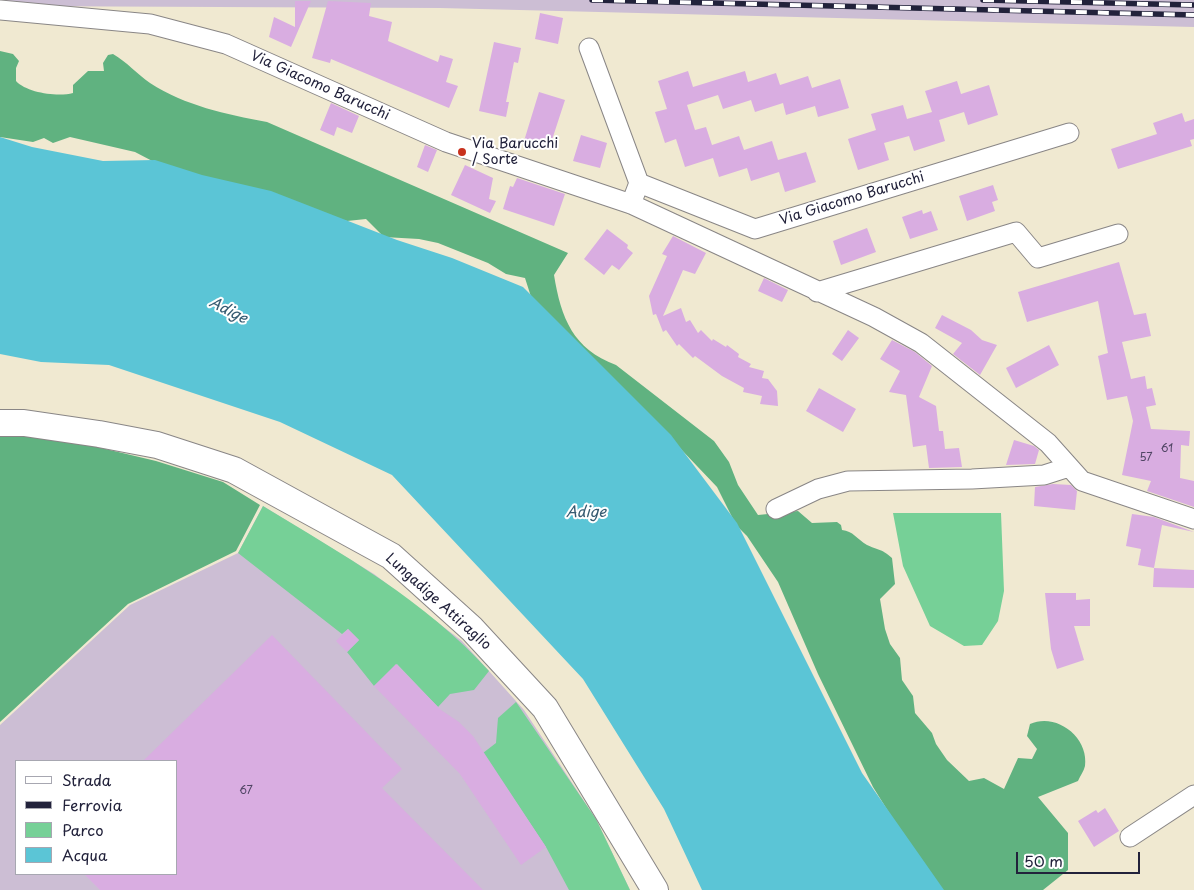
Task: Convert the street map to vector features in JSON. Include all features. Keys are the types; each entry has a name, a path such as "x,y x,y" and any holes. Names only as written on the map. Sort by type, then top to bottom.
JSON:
{"street":[{"name":"Via Giacomo Barucchi","path":"0,10 150,24 226,44 446,142 631,204 874,317 921,343 1048,443 1082,481 1194,519"},
{"path":"589,48 639,184 631,204"},
{"name":"Via Giacomo Barucchi","path":"639,184 755,229 1069,133"},
{"path":"817,292 1016,232 1038,258 1118,234"},
{"name":"Lungadige Attiraglio","path":"0,423 24,423 148,443 234,470 391,556 472,629 545,708 655,890"},
{"path":"776,508 818,489 848,481 1044,475 1069,467"},
{"path":"1130,837 1194,795"}],"shaded area":[{"path":"0,0 1194,0 1194,27 440,8 0,6"},
{"path":"263,506 374,574 462,641 524,710 596,819 630,890 0,890 0,725 130,605 238,553"}],"green space":[{"path":"0,51 13,54 19,61 16,68 16,81 21,85 43,93 59,94 73,93 73,85 88,71 104,71 103,63 108,55 113,54 150,83 178,98 206,108 267,122 568,253 554,275 565,318 579,341 601,358 616,365 714,441 729,462 738,485 758,515 798,511 812,523 837,522 841,525 842,530 849,532 867,545 882,551 892,558 895,584 880,599 885,629 890,644 900,658 902,680 913,696 915,713 932,733 936,744 947,760 969,781 984,778 1004,789 1018,758 1032,759 1037,749 1027,736 1030,724 1050,721 1060,724 1076,737 1085,755 1084,770 1078,781 1038,797 1068,833 1068,870 1043,890 937,890 873,787 818,674 778,582 747,536 736,525 717,487 636,402 533,303 525,278 506,274 488,263 438,243 419,239 384,237 366,219 347,221 183,177 135,152 70,137 53,143 44,138 33,142 0,137"},
{"path":"0,434 72,441 156,461 223,482 260,505 236,551 128,604 0,722"},
{"path":"263,506 382,580 438,622 489,671 474,690 450,694 438,707 397,664 374,686 347,652 359,640 348,629 342,634 238,553"},
{"path":"893,513 1001,513 1004,591 998,621 982,645 964,646 930,626 903,566"},
{"path":"516,702 596,819 630,890 569,890 546,847 483,753 496,743 498,718"}],"water":[{"name":"Adige","path":"0,137 32,147 103,161 155,160 202,175 271,191 397,240 452,258 523,287 671,435 737,523 862,773 944,890 702,890 664,809 583,679 392,475 280,422 109,365 41,362 0,354"}],"building":[{"path":"295,1 311,1 291,47 269,37 274,17 295,27"},
{"path":"328,1 371,3 369,16 392,22 388,41 438,62 440,55 453,59 446,82 458,86 449,108 331,59 330,63 312,58"},
{"path":"540,13 563,18 558,44 535,39"},
{"path":"494,42 521,48 518,63 514,62 506,102 509,102 506,117 479,111"},
{"path":"688,71 693,87 745,71 748,82 776,73 780,85 808,76 812,88 840,79 849,108 818,117 815,106 786,115 783,103 755,112 751,100 723,109 718,95 687,105 695,130 706,127 712,145 739,136 744,150 772,141 778,160 806,152 816,182 785,192 779,172 751,181 747,168 719,177 713,158 685,167 676,139 665,143 655,112 667,109 658,81"},
{"path":"957,81 961,94 989,85 998,115 968,125 964,112 939,120 945,141 914,151 909,136 884,143 889,160 858,170 848,139 876,130 871,114 903,105 907,119 932,112 925,91"},
{"path":"539,92 565,100 549,149 524,141"},
{"path":"331,103 359,116 352,133 337,127 334,136 320,130"},
{"path":"1182,113 1185,122 1194,119 1194,139 1190,140 1192,146 1118,169 1111,149 1157,134 1153,123"},
{"path":"581,135 607,143 600,168 573,161"},
{"path":"425,145 437,150 428,172 417,167"},
{"path":"465,165 493,178 489,199 496,201 490,213 451,195"},
{"path":"517,178 565,194 554,226 503,209 510,186 513,187"},
{"path":"993,185 998,200 992,202 995,211 967,221 959,196"},
{"path":"922,210 923,214 931,211 938,230 910,239 902,217"},
{"path":"867,228 876,252 841,265 833,241"},
{"path":"607,229 628,245 627,248 633,253 619,270 612,265 604,275 584,259"},
{"path":"673,236 706,253 695,274 683,270 663,316 681,308 686,322 690,320 698,333 701,330 712,341 713,339 726,347 727,345 739,354 738,357 751,364 749,367 764,371 762,378 768,379 777,391 778,406 760,404 762,396 743,392 744,388 722,376 695,356 693,358 679,344 677,346 666,330 663,332 656,314 653,315 649,296 667,256 662,254"},
{"path":"1119,262 1134,315 1146,313 1151,336 1122,342 1131,379 1145,376 1147,389 1152,388 1156,405 1146,407 1151,429 1190,431 1189,446 1181,445 1180,478 1194,481 1194,507 1147,491 1151,481 1122,475 1133,421 1127,396 1107,400 1098,356 1108,353 1098,301 1027,322 1018,292"},
{"path":"764,278 788,290 782,302 758,291"},
{"path":"942,315 971,330 982,340 997,345 980,375 953,354 962,343 935,328"},
{"path":"848,330 859,338 842,361 832,354"},
{"path":"892,340 915,352 932,366 919,397 936,406 939,431 943,431 945,449 959,448 962,467 929,468 926,445 913,447 906,395 889,392 900,371 880,359"},
{"path":"1049,345 1059,365 1016,388 1006,368"},
{"path":"819,388 856,409 843,432 806,411"},
{"path":"1014,440 1034,446 1039,450 1035,464 1006,465"},
{"path":"1053,484 1071,485 1077,491 1075,510 1034,506 1035,487"},
{"path":"1132,514 1154,517 1194,532 1162,525 1154,568 1138,565 1141,549 1126,546"},
{"path":"1154,568 1194,570 1194,588 1153,587"},
{"path":"1045,593 1076,593 1076,600 1090,599 1090,626 1074,626 1084,660 1057,669 1051,649"},
{"path":"348,629 359,640 347,652 336,641"},
{"path":"272,635 402,769 382,788 483,890 100,890 85,875 178,875 178,760 144,760"},
{"path":"396,664 441,710 459,722 473,736 546,847 521,865 460,774 374,686"},
{"path":"1105,808 1119,831 1094,847 1078,821 1096,810 1098,813"}],"railway":[{"path":"592,0 1194,15"},
{"path":"983,0 1194,5"}],"place":[{"name":"Via Barucchi / Sorte","path":"462,152"}]}
